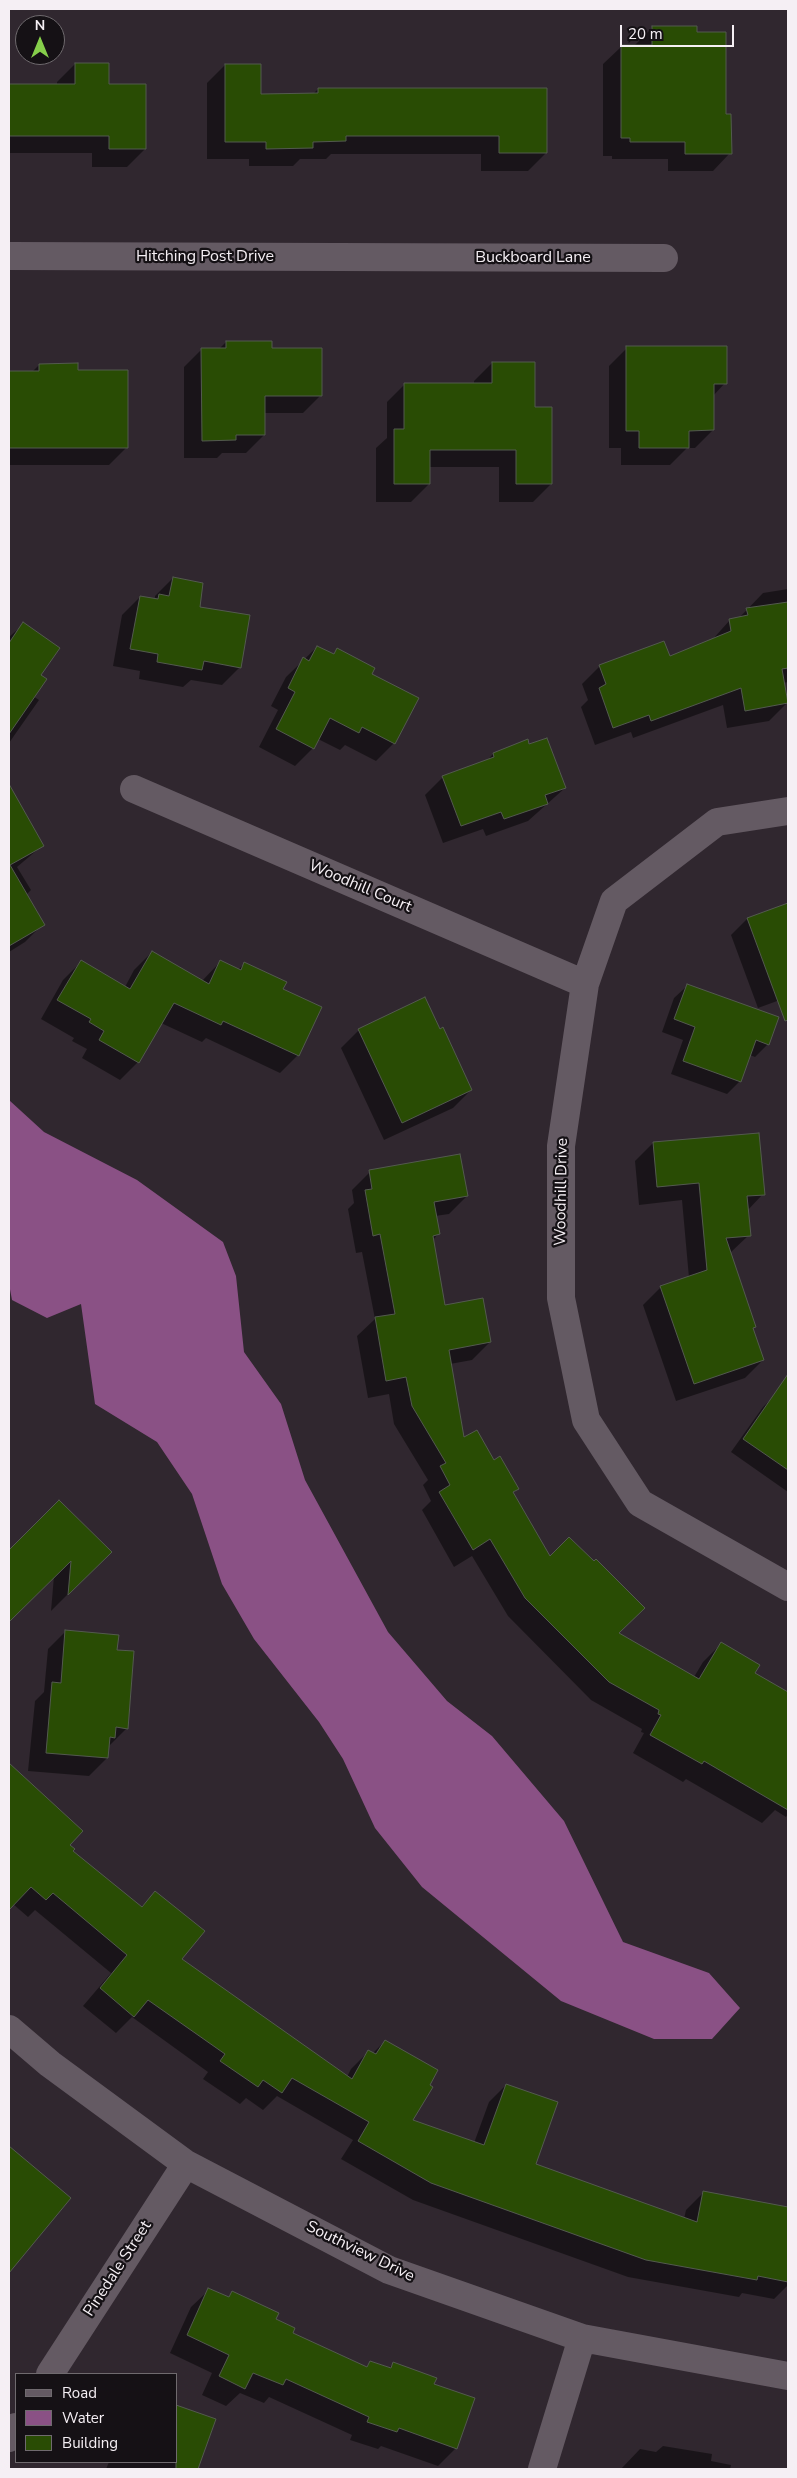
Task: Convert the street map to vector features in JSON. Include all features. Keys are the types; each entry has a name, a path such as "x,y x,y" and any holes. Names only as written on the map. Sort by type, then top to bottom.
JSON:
{"street":[{"name":"Hitching Post Drive","path":"9,256 401,258"},
{"name":"Buckboard Lane","path":"401,258 664,258"},
{"name":"Woodhill Court","path":"134,789 585,984"},
{"name":"Woodhill Drive","path":"788,812 717,822 614,901 585,984 561,1146 561,1298 586,1420 640,1503 788,1587"},
{"name":"Southview Drive","path":"9,2029 50,2064 186,2164 389,2270 582,2338 788,2376"},
{"name":"Pinedale Street","path":"51,2373 186,2164"},
{"path":"542,2469 582,2338"}],"water":[{"path":"9,1100 44,1132 137,1180 223,1242 236,1276 244,1352 281,1404 305,1480 388,1632 447,1701 492,1736 564,1821 623,1942 709,1973 740,2008 712,2039 654,2039 561,2001 422,1887 375,1828 343,1759 319,1722 254,1639 222,1584 192,1494 157,1442 95,1404 81,1304 47,1318 12,1300 9,1284"}],"building":[{"path":"652,26 697,26 697,32 726,32 726,114 731,114 732,154 685,154 685,142 630,142 630,138 621,138 621,45 652,45"},
{"path":"75,63 109,63 109,84 146,84 146,149 109,149 109,136 9,136 9,84 75,84"},
{"path":"225,64 261,64 261,94 318,93 318,88 547,88 547,153 499,153 499,136 346,136 346,141 313,142 313,148 266,149 266,142 225,142"},
{"path":"226,341 272,341 272,348 322,348 322,396 265,396 265,435 236,435 236,440 202,441 201,348 226,348"},
{"path":"626,346 727,346 727,384 714,384 714,430 689,431 689,448 639,448 639,431 626,431"},
{"path":"492,362 535,362 535,407 552,407 552,484 516,484 516,450 430,450 430,484 394,484 394,429 404,429 404,383 492,383"},
{"path":"78,363 78,370 128,370 128,448 9,448 9,371 39,371 39,364"},
{"path":"173,577 203,583 200,607 250,615 241,668 204,661 202,670 157,662 158,654 130,649 140,596 158,599 159,594 169,596"},
{"path":"788,602 788,668 782,669 788,703 745,711 741,688 651,721 649,715 613,728 599,688 606,684 599,665 664,641 670,656 731,631 729,619 748,615 746,608"},
{"path":"23,622 60,648 41,675 47,679 9,734 9,643"},
{"path":"317,646 334,654 337,648 375,668 372,674 419,698 395,744 362,727 359,733 330,718 314,749 276,729 295,692 288,688 303,657 309,661"},
{"path":"547,738 566,788 545,795 548,804 504,819 501,812 461,826 442,776 494,757 493,753 528,739 529,744"},
{"path":"9,784 44,846 10,865 45,925 9,946"},
{"path":"788,903 788,1020 785,1021 747,918"},
{"path":"152,951 209,984 220,960 241,970 244,962 287,982 283,989 322,1007 299,1056 223,1021 221,1025 174,1003 139,1063 99,1040 104,1031 89,1022 91,1019 57,1000 81,960 130,989"},
{"path":"687,984 779,1017 769,1045 756,1040 741,1082 683,1061 695,1027 674,1019"},
{"path":"425,997 440,1029 443,1027 472,1090 402,1123 358,1029"},
{"path":"759,1133 765,1195 747,1196 751,1236 726,1238 756,1327 753,1328 764,1360 694,1384 660,1286 707,1270 699,1183 657,1187 653,1142"},
{"path":"460,1154 468,1196 434,1202 440,1234 433,1236 445,1305 483,1298 491,1342 449,1350 464,1437 477,1430 494,1460 500,1456 519,1489 513,1492 550,1556 569,1537 594,1561 596,1559 645,1608 619,1633 699,1679 721,1642 760,1665 755,1673 788,1692 788,1810 704,1761 702,1764 650,1735 661,1715 658,1714 659,1710 609,1682 525,1598 490,1539 473,1550 439,1492 450,1485 440,1466 446,1463 412,1406 406,1377 386,1381 375,1317 395,1314 380,1234 373,1236 365,1190 372,1189 369,1170"},
{"path":"788,1374 788,1470 743,1439"},
{"path":"59,1500 112,1552 68,1595 71,1561 9,1622 9,1550"},
{"path":"65,1630 119,1635 117,1650 134,1651 128,1729 116,1727 115,1738 110,1737 108,1758 46,1753 52,1682 61,1683"},
{"path":"9,1763 83,1831 70,1845 75,1849 73,1851 142,1907 155,1891 205,1931 182,1959 352,2079 368,2050 376,2054 385,2040 438,2070 430,2085 433,2087 413,2120 484,2145 506,2084 558,2102 536,2164 697,2222 703,2191 788,2207 788,2282 758,2276 757,2280 646,2260 431,2183 358,2141 369,2122 292,2078 282,2093 263,2080 258,2087 220,2061 225,2054 148,2000 134,2017 100,1988 127,1955 53,1893 46,1900 31,1887 9,1910"},
{"path":"9,2146 71,2198 9,2273"},
{"path":"208,2288 229,2297 232,2291 279,2313 276,2319 295,2328 293,2333 367,2367 370,2361 391,2368 393,2362 437,2378 434,2384 475,2398 457,2449 399,2428 397,2432 367,2422 369,2417 286,2379 283,2385 253,2373 245,2389 219,2376 229,2355 187,2335"},
{"path":"178,2406 216,2419 198,2469 176,2469 176,2463 178,2463"}]}
